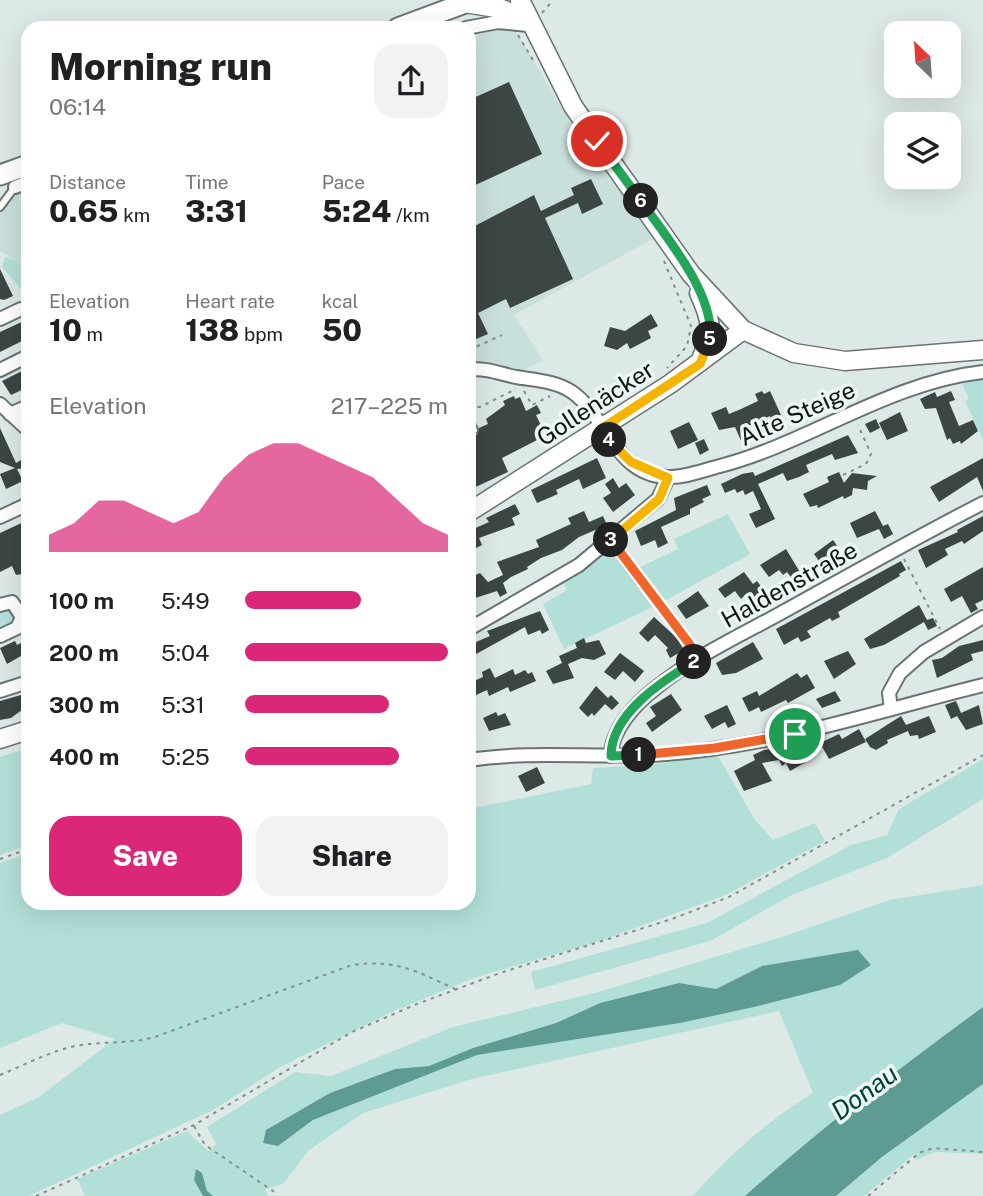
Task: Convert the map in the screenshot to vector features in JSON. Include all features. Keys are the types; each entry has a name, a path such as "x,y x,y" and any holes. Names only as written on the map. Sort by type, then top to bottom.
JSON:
{"main road":[{"path":"520,0 524,23 573,106 691,274 743,330 794,353 845,361 983,350"},
{"path":"417,21 469,2 502,9 524,23"},
{"path":"691,274 711,325 709,341 700,364"},
{"name":"Gollenäcker","path":"476,508 700,364 743,330"},
{"path":"0,739 21,732"}],"street":[{"path":"476,27 524,23"},
{"path":"0,319 21,309"},
{"path":"0,370 21,360"},
{"path":"476,371 556,384 571,391 582,401 614,448 631,462 668,478 659,499 609,541 529,596 476,625"},
{"name":"Alte Steige","path":"668,478 751,458 806,436 851,411 906,389 951,376 983,372"},
{"path":"0,404 21,424"},
{"path":"10,414 21,409"},
{"name":"Haldenstraße","path":"611,756 614,739 640,702 700,658 898,547 983,503"},
{"path":"0,517 21,507"},
{"path":"0,605 12,602 21,616"},
{"path":"891,709 889,693 900,673 924,652 983,617"},
{"path":"0,636 17,628 21,619"},
{"path":"0,691 21,684"},
{"path":"476,759 524,753 611,756 666,754 754,743 983,685"}],"lane":[{"path":"0,207 14,181"},
{"path":"609,541 643,586"}],"path":[{"path":"524,23 538,68"},
{"path":"660,376 687,346 691,326 663,259"},
{"path":"476,347 502,335"},
{"path":"476,407 522,386 532,405 551,396"},
{"path":"843,475 866,464 871,454 851,411"},
{"path":"898,547 945,639"},
{"path":"643,586 700,658"},
{"path":"36,1196 194,1125 352,1032 456,989 672,919 729,897 983,755"},
{"path":"0,859 21,852"},
{"path":"0,1074 64,1048 123,1044 152,1038 352,965 378,962 401,965 456,989"},
{"path":"194,1125 205,1144 276,1193 275,1196"},
{"path":"868,1196 919,1153 933,1148 983,1152"}],"shaded area":[{"path":"511,23 584,145 654,238 514,315 543,360 512,376 476,372 476,27"},
{"path":"21,185 21,263 0,251 0,207 15,187"},
{"path":"5,257 21,265 21,288 20,288 2,267"},
{"path":"983,378 983,440 965,401 969,399 960,380"},
{"path":"728,514 750,554 659,604 564,649 543,604 567,590 563,581 606,549 628,573 678,549 674,539"},
{"path":"11,606 17,622 0,627 0,611"},
{"path":"21,750 21,848 0,855 0,757"},
{"path":"718,756 755,820 773,840 815,823 825,841 726,895 594,943 474,978 390,1013 282,1066 213,1110 29,1196 0,1196 0,1115 39,1097 115,1039 62,1023 0,1048 0,863 21,856 21,910 476,910 476,808 591,784 593,768 648,765"},
{"path":"983,759 983,799 887,858 792,895 710,941 535,990 531,972 707,923 851,845 887,835 899,809"},
{"path":"983,885 983,1007 862,1098 745,1196 693,1196 749,1140 813,1093 779,1011 472,1079 363,1113 309,1150 284,1183 265,1190 268,1196 213,1196 207,1191 202,1173 197,1170 194,1180 203,1196 85,1196 77,1179 187,1131 208,1151 216,1144 207,1127 295,1072 331,1076 453,1027 598,992 785,936 889,900","holes":["762,966 680,1023 477,1055 313,1120 278,1146 330,1093 395,1069 429,1066 473,1048 556,1023 600,1003 679,983 716,989"]},
{"path":"858,950 871,965 840,985 680,1023 477,1055 313,1120 278,1146 263,1143 266,1130 330,1093 395,1069 429,1066 473,1048 556,1023 600,1003 679,983 716,989 762,966"},
{"path":"983,1007 983,1084 882,1157 836,1196 745,1196 862,1098"},
{"path":"983,1084 983,1154 935,1152 916,1160 913,1155 864,1196 836,1196 882,1157"},
{"path":"196,1169 202,1173 207,1191 213,1196 203,1196 194,1180"}],"building":[{"path":"509,82 542,154 476,185 476,97"},
{"path":"591,179 603,204 582,214 578,203 545,218 573,279 510,308 506,299 478,313 488,334 476,339 476,225 534,195 541,211 574,195 571,188"},
{"path":"0,269 13,296 4,300 0,299"},
{"path":"651,314 658,326 648,331 651,338 630,349 627,343 617,350 604,346 610,327 625,331"},
{"path":"21,322 21,342 0,352 0,332"},
{"path":"21,372 21,390 11,395 2,381"},
{"path":"762,391 764,394 770,391 781,415 771,419 770,416 746,427 751,439 742,443 735,427 719,430 711,413 726,407 729,414 741,409 758,401 755,394"},
{"path":"951,391 955,400 949,402 959,426 973,420 978,431 961,444 960,441 953,444 950,438 947,440 936,408 925,409 920,399 935,392 937,397"},
{"path":"514,396 515,399 520,397 526,411 537,405 541,413 536,415 544,432 539,434 541,438 502,458 508,472 476,487 476,435 479,428 488,424 486,419 505,405 503,401"},
{"path":"796,407 800,417 790,421 786,411"},
{"path":"900,412 908,431 887,440 879,423"},
{"path":"876,419 880,428 870,433 865,424"},
{"path":"689,422 698,440 678,449 670,431"},
{"path":"0,428 16,463 21,460 21,469 17,469 21,482 6,489 0,474 15,468 0,462"},
{"path":"848,435 858,453 835,460 832,454 806,465 809,472 799,477 787,481 783,473 758,484 775,519 756,528 749,514 761,509 753,491 745,495 743,490 737,493 735,489 725,493 721,484 742,474 753,472 755,476"},
{"path":"704,439 709,450 700,455 695,443"},
{"path":"597,458 606,478 583,489 579,479 556,490 558,494 537,503 531,490"},
{"path":"983,458 983,491 977,477 939,502 930,487"},
{"path":"839,472 844,483 852,473 877,476 868,481 867,490 853,488 852,495 844,499 843,496 818,508 817,505 810,507 803,494 829,482 827,477"},
{"path":"613,478 619,488 626,483 635,495 613,512 603,498 611,493 605,484"},
{"path":"707,485 711,495 702,499 704,502 690,509 690,514 661,527 668,543 658,548 655,540 641,546 635,531 676,510 674,498"},
{"path":"515,504 520,514 512,518 515,525 479,538 482,545 476,548 476,528 489,522 486,518"},
{"path":"584,511 589,522 603,516 607,525 579,537 562,550 541,558 527,567 528,569 511,577 503,583 507,593 500,597 497,591 476,598 476,575 480,573 488,582 503,575 497,562 539,547 536,540 571,524 568,518"},
{"path":"875,511 883,526 888,524 893,534 884,539 879,529 857,538 850,523"},
{"path":"983,516 983,531 964,544 962,541 945,549 948,555 926,568 918,550 958,532 957,530"},
{"path":"21,523 21,574 16,575 12,566 0,572 0,533"},
{"path":"833,540 843,554 798,586 787,572 783,575 779,570 769,577 760,565 786,549 801,574 819,561 814,554"},
{"path":"901,561 906,570 899,574 900,576 838,612 840,617 832,621 830,618 807,631 811,637 801,642 798,637 784,645 776,629"},
{"path":"983,567 983,600 975,604 978,609 971,613 962,596 951,602 944,589"},
{"path":"744,572 753,584 757,581 771,600 756,611 745,595 741,599 735,591 725,598 718,589"},
{"path":"698,591 709,606 686,619 677,606"},
{"path":"919,605 927,620 933,618 937,626 928,630 924,622 884,645 870,649 864,639"},
{"path":"540,611 549,630 542,634 540,630 528,635 525,627 476,654 476,642 490,636 487,631"},
{"path":"654,617 677,638 684,650 670,658 666,650 668,648 655,635 648,642 639,633"},
{"path":"584,638 586,643 599,640 606,654 594,660 582,658 568,664 574,678 553,684 546,671 562,663 559,656 577,648 575,643"},
{"path":"983,640 983,651 971,654 973,660 937,678 932,660 942,658 959,646"},
{"path":"15,641 17,645 21,643 21,656 7,664 0,648"},
{"path":"753,642 763,659 736,673 722,675 716,663"},
{"path":"848,651 856,664 834,679 824,661"},
{"path":"620,653 644,671 635,682 623,671 615,680 604,672"},
{"path":"490,668 495,678 513,669 515,675 525,670 528,674 532,672 536,681 510,692 508,687 489,696 487,690 476,695 476,680 483,677 482,672"},
{"path":"797,673 801,678 807,674 815,688 788,703 786,700 761,712 759,707 749,712 742,698 757,691 759,696"},
{"path":"596,686 608,698 611,695 619,703 612,710 605,704 594,716 592,713 588,717 579,708"},
{"path":"835,691 841,701 822,708 816,699"},
{"path":"671,694 682,710 652,732 646,723 656,716 650,707"},
{"path":"21,695 21,711 11,718 0,720 0,701"},
{"path":"956,701 961,713 979,705 983,724 966,730 957,716 951,719 945,705"},
{"path":"727,705 736,724 728,728 725,722 712,729 704,716"},
{"path":"496,712 498,716 505,713 511,725 489,731 483,718"},
{"path":"901,716 906,725 929,716 936,732 919,739 918,735 910,736 908,731 887,740 888,743 876,750 870,747 865,739"},
{"path":"859,729 866,742 829,759 820,743 839,734 842,739"},
{"path":"801,744 806,762 790,771 786,763 782,766 779,760 762,763 772,781 744,791 734,771 755,760 753,755 777,748 778,757"},
{"path":"537,767 545,783 526,792 518,776"}],"route":[{"path":"597,141 691,274 711,325 709,341 700,364 601,429 614,448 631,462 648,472 668,478 659,499 609,541 700,658 657,686 640,702 614,739 611,756 666,754 754,743 795,734"}],"water label":[{"name":"Donau","path":"864,1092"}]}
